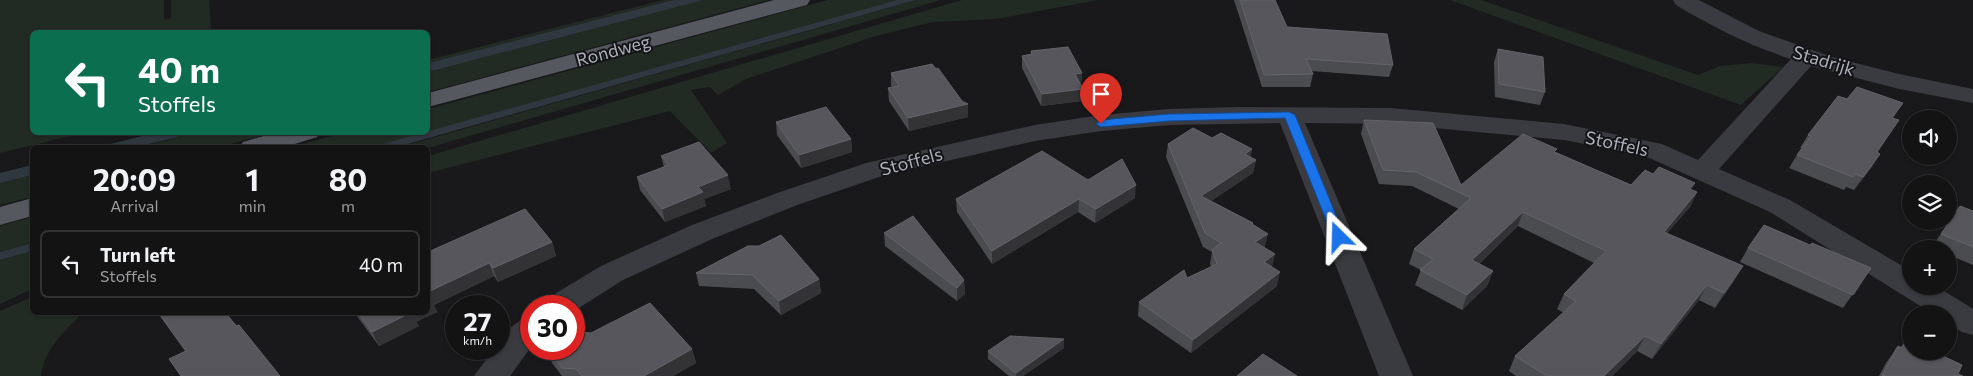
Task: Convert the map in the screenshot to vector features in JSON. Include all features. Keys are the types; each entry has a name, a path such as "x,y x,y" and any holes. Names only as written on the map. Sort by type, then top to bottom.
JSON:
{"main road":[{"name":"Rondweg","path":"430,99 799,0"},
{"path":"262,145 298,135"},
{"path":"0,216 30,208"}],"street":[{"name":"Stadrijk","path":"1684,0 1744,32 1806,57 1900,83 1973,96"},
{"path":"1701,172 1806,57"},
{"path":"1289,115 1396,376"},
{"name":"Stoffels","path":"577,295 612,273 702,232 790,198 876,170 972,146 1035,133 1101,124 1169,118 1289,115 1391,116 1564,132 1653,150 1780,206 1902,280"},
{"name":"Stoffels","path":"1926,295 1973,324"},
{"path":"491,376 520,340"}],"shaded area":[{"path":"0,0 164,0 164,20 171,18 171,0 209,0 211,30 30,30 30,135 75,135 0,153"},
{"path":"663,0 673,0 430,62 430,59"},
{"path":"673,0 704,0 430,71 430,62"},
{"path":"704,0 769,0 430,91 430,71"},
{"path":"828,0 897,0 430,131 430,108"},
{"path":"897,0 916,0 404,145 379,145 415,135 430,135 430,131"},
{"path":"916,0 941,0 430,147 430,145 408,145"},
{"path":"962,0 1099,0 996,19 933,22 876,36 746,79 718,95 710,87 691,90 727,143 711,153 670,111 430,172 430,155"},
{"path":"1450,0 1481,0 1698,75 1720,66 1752,63 1783,67 1741,105"},
{"path":"146,135 186,135 145,145 107,145"},
{"path":"186,135 266,135 226,145 148,145"},
{"path":"336,135 418,135 380,145 299,145"},
{"path":"30,166 30,176 0,183 0,173"},
{"path":"30,176 30,198 0,205 0,183"},
{"path":"30,218 30,244 0,252 0,226"},
{"path":"30,244 30,252 0,260 0,252"},
{"path":"30,252 30,290 0,304 0,260"},
{"path":"30,298 30,315 81,315 56,341 46,358 41,376 0,376 0,311"}],"building":[{"path":"1240,0 1275,0 1287,27 1387,34 1393,65 1306,59 1313,74 1264,75"},
{"path":"1068,47 1082,73 1075,74 1083,89 1042,94 1022,56 1032,54 1031,51"},
{"path":"1498,49 1543,57 1545,92 1499,84"},
{"path":"932,64 936,69 938,68 962,101 968,104 908,118 888,88 899,86 891,73"},
{"path":"1857,87 1903,103 1892,118 1899,120 1877,152 1880,154 1863,177 1855,174 1853,177 1797,155 1811,136 1808,135 1838,96 1847,99"},
{"path":"826,107 851,139 799,155 776,122"},
{"path":"1364,120 1433,123 1461,185 1523,134 1557,149 1554,152 1631,185 1645,170 1653,174 1659,167 1695,183 1690,189 1697,192 1664,232 1743,266 1724,293 1707,285 1661,344 1645,336 1604,376 1547,376 1515,356 1576,301 1564,294 1606,251 1523,212 1472,260 1493,271 1467,295 1420,270 1433,259 1414,249 1471,198 1416,172 1383,170"},
{"path":"1193,128 1212,138 1221,133 1252,149 1245,154 1256,160 1201,196 1253,223 1268,234 1255,242 1275,254 1264,262 1280,272 1193,340 1139,302 1184,270 1187,278 1217,264 1212,250 1221,243 1205,233 1168,144"},
{"path":"699,142 728,175 698,187 703,192 662,209 637,177 669,165 661,156"},
{"path":"1042,151 1088,180 1122,159 1136,185 1096,209 1079,199 992,251 956,199"},
{"path":"1960,206 1973,211 1973,247 1941,234 1944,230 1957,230 1957,210"},
{"path":"525,209 552,242 493,268 489,263 430,291 430,251"},
{"path":"913,216 964,280 957,288 884,233"},
{"path":"1764,225 1871,268 1853,295 1748,248"},
{"path":"781,235 819,279 779,301 752,275 696,273 748,246 759,246"},
{"path":"650,303 692,349 644,376 582,376 576,369 562,368 556,360 585,360 585,332 591,333"},
{"path":"160,315 227,315 236,326 239,325 280,376 181,376 169,359 186,351"},
{"path":"360,315 406,315 372,332"},
{"path":"1010,336 1064,339 1016,373 988,351"},
{"path":"1898,346 1902,348 1902,360 1951,360 1962,365 1958,374 1963,376 1882,376"},
{"path":"1263,354 1297,376 1237,376"}],"route":[{"path":"1101,124 1169,118 1289,115 1339,237"}]}
